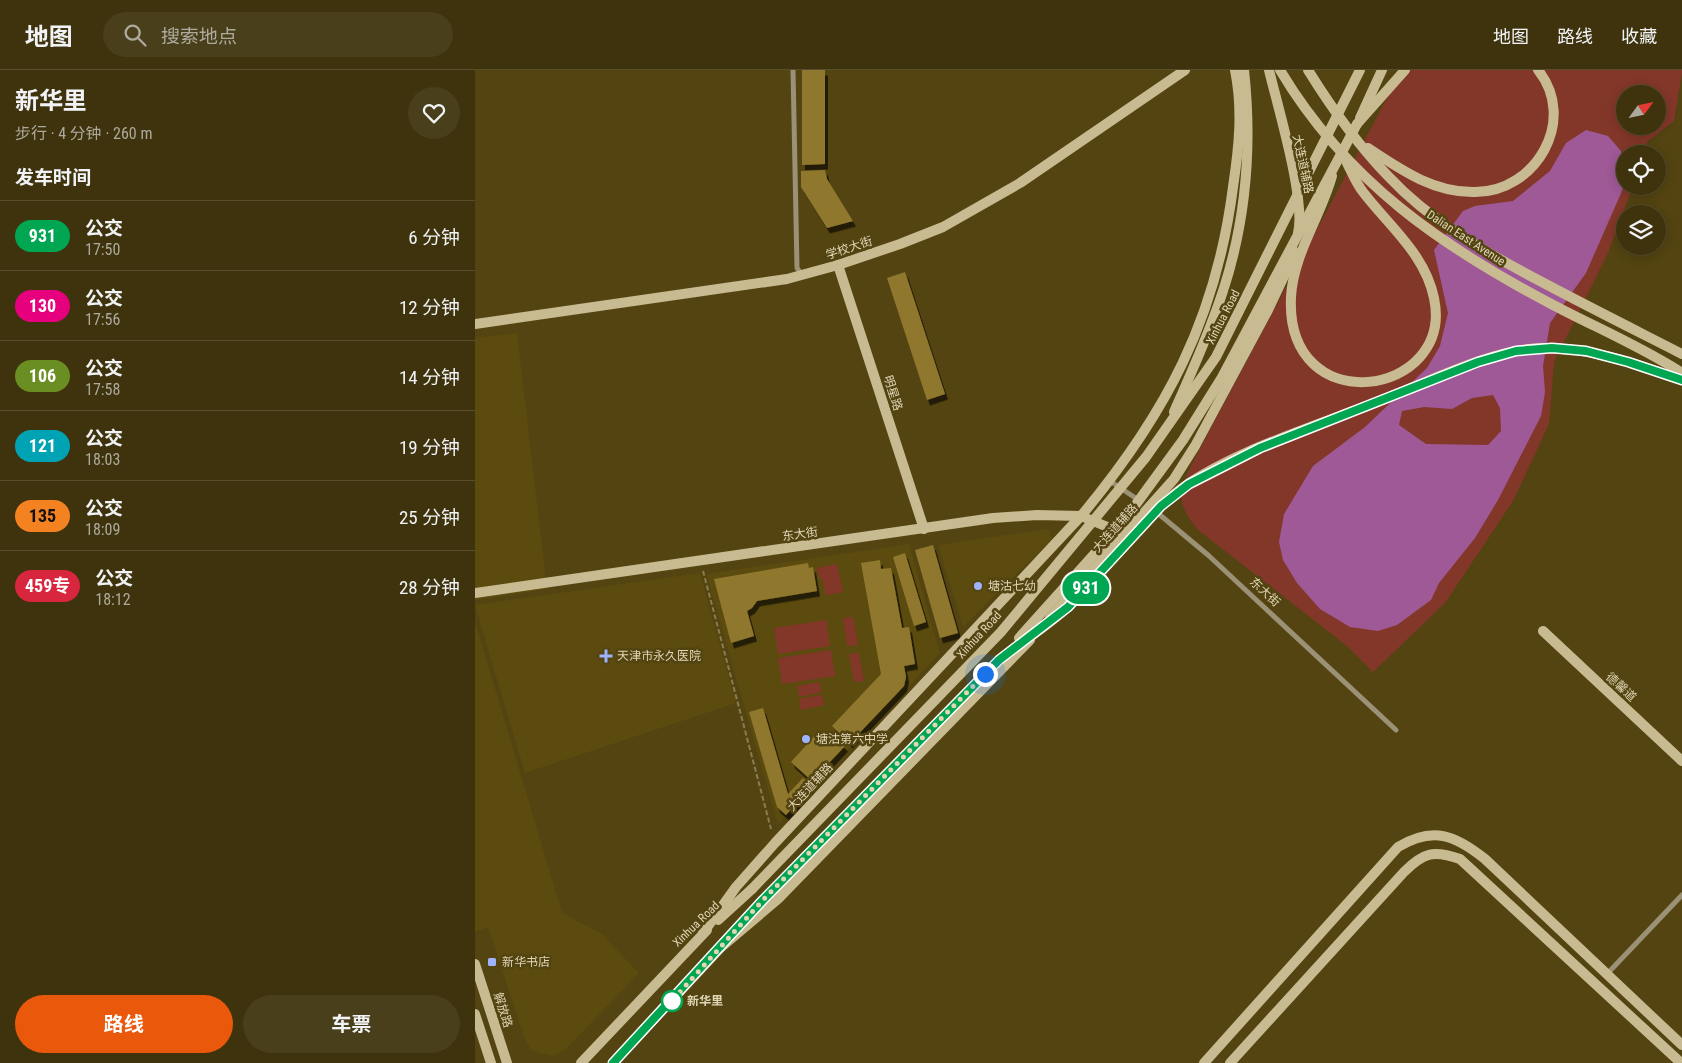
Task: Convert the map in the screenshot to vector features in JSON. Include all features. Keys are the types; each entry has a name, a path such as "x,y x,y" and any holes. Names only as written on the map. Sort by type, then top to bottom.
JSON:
{"main road":[{"name":"学校大街","path":"475,324 698,293 802,275 838,265 943,227 1020,183 1185,70"},
{"name":"大连道辅路","path":"703,933 736,887 775,843 1081,516 1110,481 1154,419 1179,373 1199,328 1211,292 1226,230 1240,138 1239,92 1235,70"},
{"path":"1171,420 1216,312 1237,239 1246,169 1247,124 1244,70"},
{"name":"大连道辅路","path":"719,949 778,899 987,686 1150,507 1174,479 1195,446 1267,312 1285,274 1298,231 1300,220 1295,186 1269,70"},
{"name":"Dalian East Avenue","path":"1280,70 1311,117 1345,159 1413,218 1473,261 1682,373"},
{"name":"Dalian East Avenue","path":"1309,70 1359,142 1389,177 1433,217 1467,240 1682,354"},
{"name":"Xinhua Road","path":"581,1063 703,933 752,889 1001,632 1113,499 1216,357 1360,70"},
{"path":"613,1063 763,900 999,660 1123,522 1173,455 1221,379 1357,124 1382,70"},
{"path":"1357,124 1405,70"},
{"path":"1359,142 1412,176 1450,190 1493,191 1510,185 1528,173 1540,160 1552,131 1552,103 1543,76 1538,70"},
{"path":"1333,170 1324,201 1293,280 1291,300 1293,325 1301,348 1318,367 1343,381 1361,384 1375,383 1395,376 1420,354 1433,330 1434,299 1427,277 1417,257 1362,191 1345,159"},
{"name":"明星路","path":"838,265 924,529"},
{"path":"999,660 1068,607 1174,494 1212,470 1260,448 1478,362 1516,351 1552,348 1586,351 1628,362 1682,380"},
{"name":"东大街","path":"475,593 993,518 1037,515 1081,516 1125,534"},
{"name":"德馨道","path":"1543,632 1682,761"},
{"path":"1204,1063 1398,847 1414,837 1430,835 1449,837 1467,845 1485,859 1682,1045"},
{"path":"1230,1063 1404,872 1415,861 1431,853 1444,853 1460,859 1681,1063"},
{"name":"解放路","path":"475,964 507,1061"},
{"path":"475,1014 491,1063"}],"street":[{"path":"793,70 797,268 802,275"},
{"name":"东大街","path":"1110,481 1150,507 1208,556 1396,730"},
{"path":"1607,974 1682,894"}],"path":[{"path":"700,561 775,843"}],"shaded area":[{"path":"1402,70 1682,70 1674,121 1666,127 1666,85 1616,85 1616,135 1656,135 1646,145 1616,145 1616,195 1630,195 1626,205 1616,205 1616,232 1608,253 1554,362 1549,424 1513,501 1445,603 1373,672 1347,646 1198,530 1183,504 1182,496 1185,480"},
{"path":"1586,130 1608,136 1616,145 1616,195 1620,195 1586,273 1550,323 1543,366 1545,392 1541,416 1498,500 1475,538 1439,583 1431,600 1397,625 1378,631 1350,627 1320,609 1297,583 1283,560 1279,542 1284,514 1313,466 1365,427 1427,368 1440,346 1448,313 1434,250 1463,211 1475,206 1513,201 1550,171 1566,143","holes":["1493,395 1500,408 1501,431 1488,445 1426,444 1399,425 1402,411 1424,407 1452,409 1472,398"]},
{"path":"517,333 547,589 475,600 475,338"},
{"name":"塘沽七幼","path":"1048,529 1052,539 963,627 938,545"},
{"name":"塘沽第六中学","path":"909,544 940,653 778,824 706,574"},
{"path":"837,564 843,592 826,595 822,578 819,578 817,568"},
{"name":"天津市永久医院","path":"700,573 736,703 525,773 475,605"},
{"path":"853,617 858,645 847,646 843,618"},
{"path":"826,620 830,646 778,654 774,628"},
{"path":"475,622 562,913 602,934 639,973 565,1050 552,1056 532,1051 525,1040 488,927 475,932"},
{"path":"831,650 835,676 782,684 778,658"},
{"path":"859,653 864,681 854,682 849,654"},
{"path":"819,682 822,692 799,697 797,686"},
{"path":"822,695 824,705 801,710 799,699"}],"building":[{"path":"802,70 825,70 825,164 802,165"},
{"path":"825,170 827,179 853,221 827,228 801,187 801,171"},
{"path":"905,272 945,394 927,400 887,278"},
{"path":"933,545 958,633 940,638 915,550"},
{"path":"905,553 926,622 914,626 893,557"},
{"path":"880,560 881,569 891,568 902,628 909,627 915,664 904,666 906,677 904,686 850,743 832,726 881,674 861,563"},
{"path":"808,563 809,568 813,567 817,591 757,601 747,611 754,636 731,643 714,579"},
{"path":"763,708 788,794 803,778 812,786 786,815 777,807 749,712"},
{"path":"819,731 826,738 831,733 845,746 812,781 791,762"}],"bus line":[{"name":"931","path":"613,1063 763,900 999,660 1068,607 1161,506 1189,484 1212,470 1260,448 1504,353 1540,348 1564,348 1586,351 1609,356 1682,380"}],"place":[{"name":"塘沽七幼","path":"978,586"},
{"name":"天津市永久医院","path":"606,656"},
{"name":"塘沽第六中学","path":"806,739"},
{"name":"新华书店","path":"492,962"},
{"name":"新华里","path":"672,1001"}],"route":[{"path":"672,1001 670,1003 763,900 985,674"}]}
